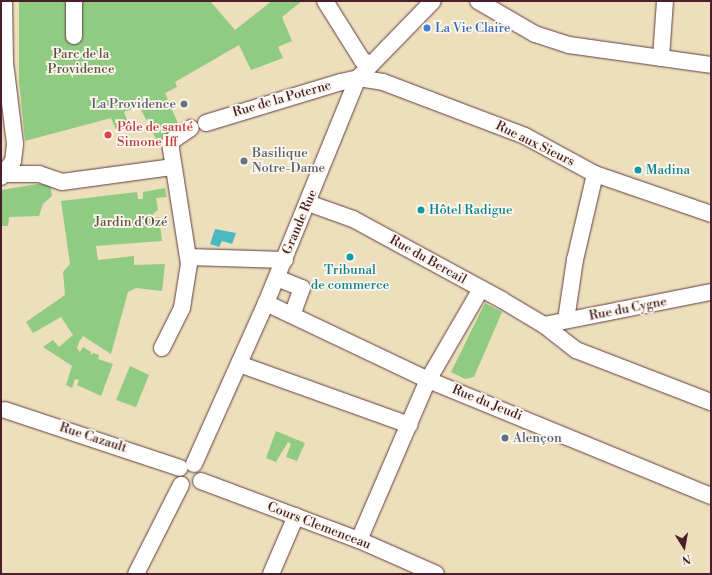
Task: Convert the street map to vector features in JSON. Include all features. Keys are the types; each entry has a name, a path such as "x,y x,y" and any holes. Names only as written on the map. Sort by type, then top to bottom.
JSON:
{"street":[{"path":"3,175 13,161 15,144 5,62 4,1"},
{"path":"74,1 74,36"},
{"path":"324,1 362,60 370,64"},
{"name":"Grande Rue","path":"187,466 239,364 266,303 358,78 370,64 379,60 433,1"},
{"path":"478,1 535,34 569,45 711,64"},
{"path":"661,58 664,1"},
{"name":"Rue de la Poterne","path":"206,123 358,78"},
{"name":"Rue aux Sieurs","path":"358,78 408,90 525,136 595,174 711,214"},
{"path":"162,348 182,308 189,257 175,184 169,168 170,142 191,128"},
{"path":"3,175 39,174 62,182 169,168"},
{"path":"566,320 575,260 595,174"},
{"name":"Rue du Bercail","path":"308,203 353,219 481,289 544,325 576,350 711,402"},
{"path":"189,257 284,260"},
{"path":"277,278 302,288 292,315"},
{"path":"359,540 428,380 481,289"},
{"name":"Rue du Cygne","path":"544,325 711,292"},
{"name":"Rue du Jeudi","path":"266,303 428,380 711,496"},
{"path":"239,364 409,425"},
{"name":"Rue Cazault","path":"2,408 187,466"},
{"path":"187,466 202,473 201,481 192,488 181,485 177,478 187,466"},
{"name":"Cours Clemenceau","path":"201,481 359,540 434,574"},
{"path":"136,574 181,485"},
{"path":"271,574 296,516"}],"green space":[{"name":"Parc de la Providence","path":"19,1 210,1 235,30 272,1 302,1 282,17 292,41 278,47 283,58 251,70 239,45 175,82 177,87 165,93 181,130 156,139 139,106 124,112 130,128 116,130 111,118 25,141 19,81"},
{"path":"50,182 52,196 43,204 39,216 9,217 8,226 1,226 1,190"},
{"name":"Jardin d'Ozé","path":"165,188 167,197 156,198 158,210 153,214 154,218 159,217 162,241 96,246 98,260 134,256 134,265 165,264 162,291 136,288 128,292 111,354 83,336 77,348 80,352 83,347 91,352 90,355 94,353 99,355 98,359 113,364 101,396 77,385 79,380 75,379 72,388 66,385 72,366 43,347 53,340 59,347 73,335 61,317 33,333 26,322 65,295 63,272 70,264 61,201 137,192 138,199 143,199 143,192"},
{"path":"485,303 502,312 474,377 465,379 451,372"},
{"path":"130,366 149,375 136,407 116,400"},
{"path":"276,431 305,443 297,461 286,457 291,444 288,442 276,462 266,458"}],"water":[{"path":"215,229 236,233 232,244 222,241 219,247 210,244"}],"place":[{"name":"La Vie Claire","path":"427,28"},
{"name":"La Providence","path":"184,104"},
{"name":"Pôle de santé Simone Iff","path":"108,135"},
{"name":"Basilique Notre-Dame","path":"244,161"},
{"name":"Madina","path":"638,170"},
{"name":"Hôtel Radigue","path":"421,210"},
{"name":"Tribunal de commerce","path":"350,257"},
{"name":"Alençon","path":"505,438"}]}
